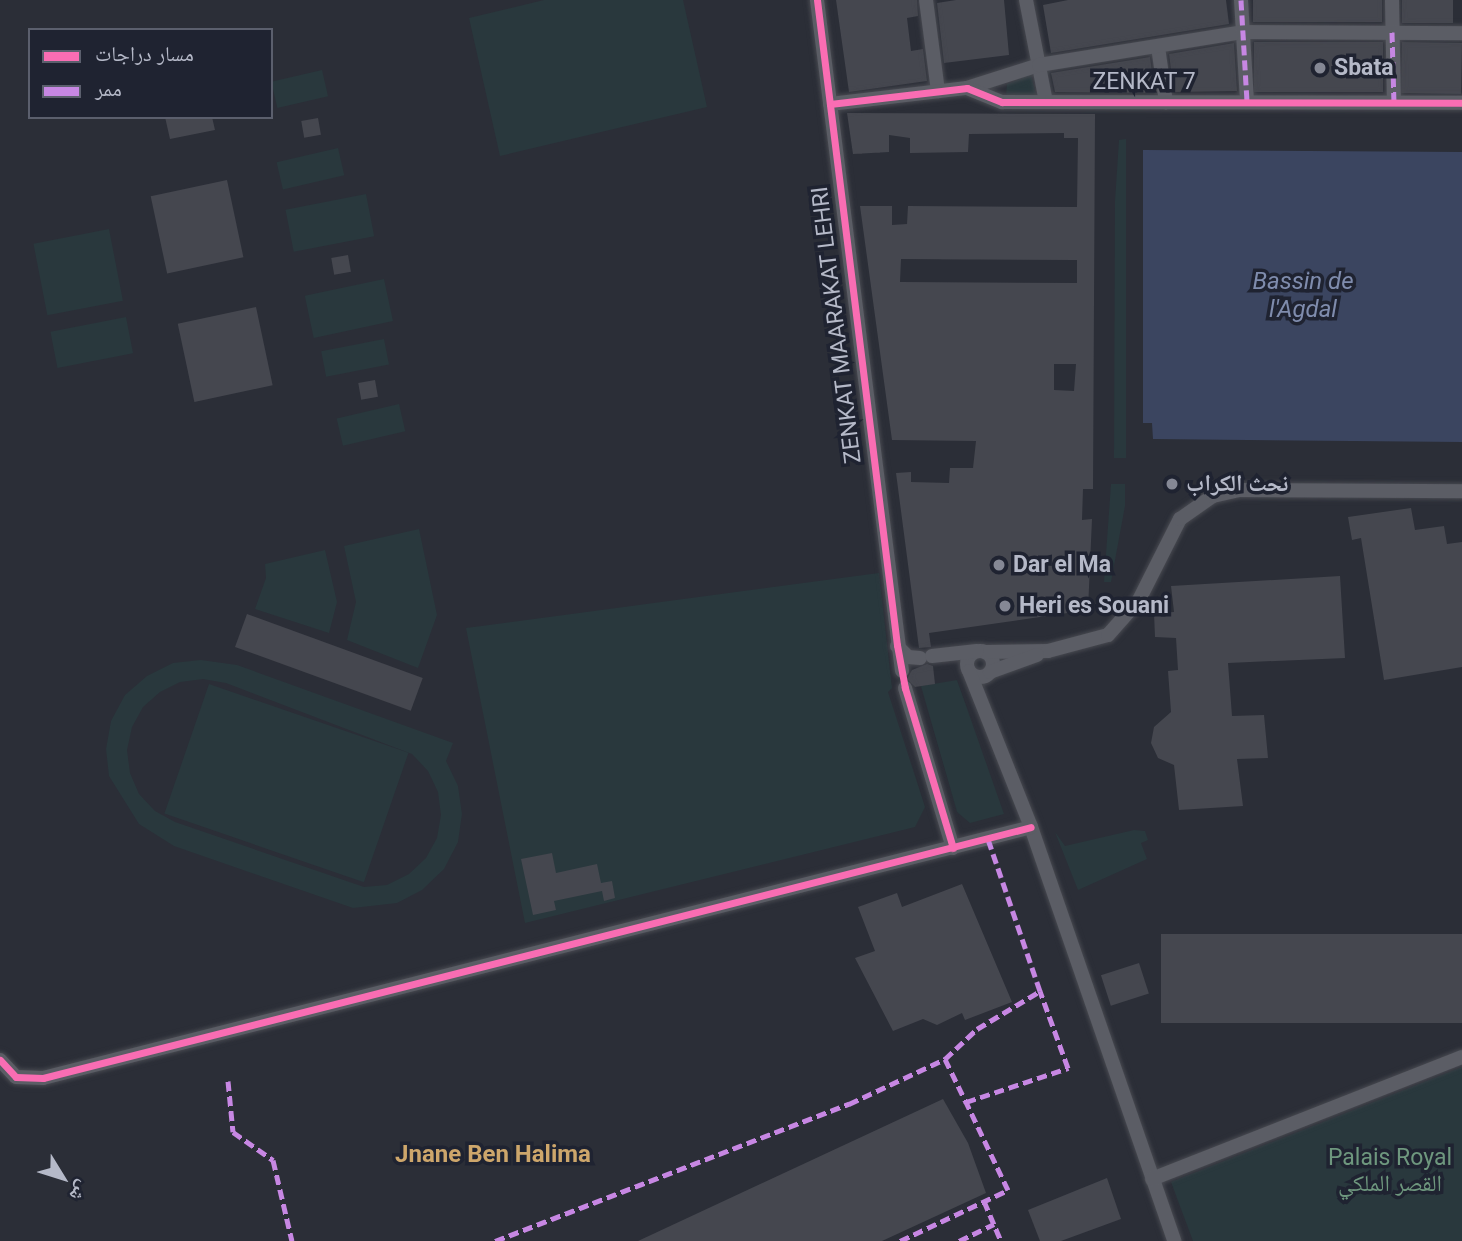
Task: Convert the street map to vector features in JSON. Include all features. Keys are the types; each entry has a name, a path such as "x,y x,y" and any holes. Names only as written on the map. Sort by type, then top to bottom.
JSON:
{"street":[{"name":"ZENKAT MAARAKAT LEHRI","path":"817,0 902,671"},
{"path":"926,0 939,91"},
{"path":"1026,0 1046,102"},
{"path":"1241,0 1247,101"},
{"path":"1392,0 1394,102"},
{"path":"967,88 1039,65 1242,32 1462,33"},
{"path":"1158,47 1166,102"},
{"name":"ZENKAT 7","path":"830,104 967,88 1002,102 1462,103"},
{"path":"969,671 979,677 1048,651 1097,640 1120,626 1139,600 1180,519 1213,496 1238,490 1462,491"},
{"path":"897,645 908,657 981,651 1048,651"},
{"path":"981,651 968,659 969,671 986,707 1031,827 1174,1241"},
{"path":"981,651 992,661 988,673 986,707"},
{"path":"905,688 953,848"},
{"path":"0,1060 16,1077 43,1078 1031,827"},
{"path":"1152,1179 1462,1057"}],"green space":[{"path":"544,0 683,0 707,107 500,156 469,18"},
{"path":"322,70 328,96 277,108 273,81"},
{"path":"1031,74 1036,96 1006,97 1007,84"},
{"path":"1126,139 1126,458 1114,458 1115,201 1119,140"},
{"path":"338,148 344,175 283,189 277,162"},
{"path":"366,194 374,236 294,252 286,210"},
{"path":"109,229 123,301 47,315 33,244"},
{"path":"384,279 393,321 314,338 305,296"},
{"path":"126,317 133,353 57,368 50,332"},
{"path":"384,339 389,365 326,377 321,351"},
{"path":"399,404 405,431 343,446 337,418"},
{"path":"1111,484 1125,484 1125,506 1111,582 1104,582"},
{"path":"419,529 437,615 418,668 347,640 356,602 344,546"},
{"path":"325,550 337,602 329,633 255,609 266,578 265,564"},
{"path":"879,573 892,688 888,692 925,807 915,827 525,923 466,628"},
{"path":"201,660 237,665 453,743 446,761 458,786 462,814 458,842 444,869 422,890 397,903 353,908 174,846 139,824 109,776 106,749 111,721 125,695 147,676 173,663","holes":["203,679 226,683 412,754 428,771 438,792 441,815 437,838 426,858 409,874 387,885 364,887 175,822 155,811 139,794 130,773 127,750 132,727 143,707 160,692 180,682"]},
{"path":"957,680 1004,814 970,823 957,812 921,686"},
{"path":"209,684 409,753 364,882 164,814"},
{"path":"1134,830 1145,831 1148,840 1141,843 1147,859 1078,890 1055,832 1065,846"},
{"name":"Palais Royal القصر الملكي","path":"1462,1067 1462,1241 1193,1241 1171,1182"}],"water":[{"name":"Bassin de l'Agdal","path":"1143,150 1462,152 1462,442 1153,439 1152,423 1143,423"}],"building":[{"path":"836,0 917,0 918,16 907,18 911,51 923,49 927,81 849,92"},
{"path":"956,0 1004,0 1009,55 944,63 937,3"},
{"path":"1068,0 1226,0 1229,24 1051,53 1043,5"},
{"name":"Sbata","path":"1253,0 1382,0 1382,22 1253,22"},
{"name":"Sbata","path":"1402,0 1453,0 1453,23 1402,23"},
{"name":"Sbata","path":"1254,42 1383,42 1383,92 1254,92"},
{"name":"Sbata","path":"1402,42 1462,43 1461,94 1401,93"},
{"path":"1234,43 1237,91 1174,92 1169,54"},
{"path":"1150,57 1155,93 1055,92 1051,73"},
{"path":"847,113 1095,114 1093,489 1083,489 1082,520 1092,519 1088,610 929,633 931,647 919,648 896,473 911,472 911,482 949,483 950,468 973,468 976,441 892,440 860,206 892,206 892,225 907,224 908,206 1077,207 1078,138 1064,138 1064,133 969,134 968,152 910,153 910,138 889,135 889,152 853,154","holes":["901,259 1077,260 1077,283 900,282","1054,364 1076,364 1074,391 1054,390"]},
{"path":"318,118 321,135 304,138 301,121"},
{"path":"165,119 212,119 215,130 170,139"},
{"path":"227,180 243,257 167,273 151,196"},
{"path":"348,255 351,272 334,275 331,258"},
{"path":"256,307 273,385 194,402 178,324"},
{"path":"375,380 378,397 361,400 358,383"},
{"path":"1411,508 1415,530 1444,526 1447,544 1462,542 1462,667 1384,680 1361,538 1352,540 1348,517"},
{"path":"1340,576 1345,658 1228,663 1232,716 1264,715 1268,758 1237,759 1243,806 1179,810 1174,765 1158,758 1151,743 1154,727 1171,712 1168,671 1178,670 1176,638 1155,637 1154,613 1174,612 1171,586"},
{"path":"247,614 423,678 411,711 235,647"},
{"path":"927,664 933,666 935,684 915,687 907,679 912,670"},
{"path":"552,853 556,873 597,864 601,883 612,881 615,898 604,901 602,891 554,901 556,910 533,915 521,859"},
{"path":"962,884 1012,1002 965,1020 962,1013 937,1025 923,1019 893,1031 855,958 875,951 858,907 897,893 902,907"},
{"path":"1161,934 1462,934 1462,1023 1161,1023"},
{"path":"1139,963 1149,993 1111,1006 1101,975"},
{"path":"943,1099 968,1143 986,1193 882,1241 638,1241"},
{"path":"1107,1178 1121,1219 1061,1241 1040,1241 1028,1210"}],"marked path":[{"path":"1241,0 1247,101"},
{"path":"1392,32 1394,102"},
{"path":"495,1241 849,1104 945,1059 977,1029 1040,991 988,839"},
{"path":"900,1241 1008,1190 966,1102 1068,1068 1040,991"},
{"path":"945,1059 966,1102"},
{"path":"228,1081 233,1132 273,1160 292,1241"},
{"path":"984,1201 1001,1241"},
{"path":"959,1241 994,1224"}],"cycle path":[{"path":"817,0 897,645 905,688 953,848"},
{"path":"830,104 967,88 1002,102 1462,103"},
{"path":"0,1060 16,1077 43,1078 1031,827"}],"place":[{"name":"Sbata","path":"1320,68"},
{"name":"نحث الكراب","path":"1172,484"},
{"name":"Dar el Ma","path":"999,565"},
{"name":"Heri es Souani","path":"1005,606"}],"district":[{"name":"Jnane Ben Halima","path":"493,1155"}]}
